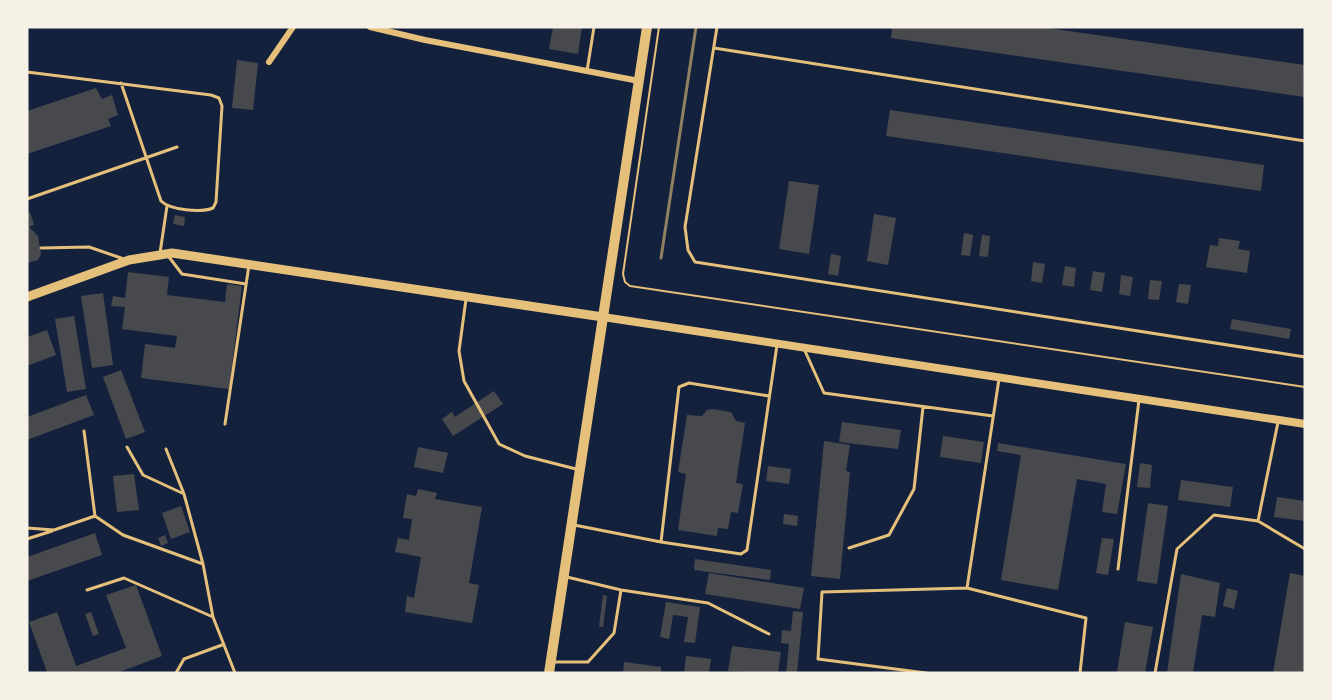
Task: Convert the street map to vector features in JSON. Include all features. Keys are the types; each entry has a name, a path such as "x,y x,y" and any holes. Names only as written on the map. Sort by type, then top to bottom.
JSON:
{"main road":[{"path":"550,667 647,27"},
{"path":"27,297 129,260 163,253 603,317"}],"street":[{"path":"269,62 292,27"},
{"path":"370,27 425,40 639,81"},
{"path":"603,317 1305,424"}],"lane":[{"path":"587,71 594,27"},
{"path":"717,27 685,227 688,250 695,262 1305,357"},
{"path":"714,48 1305,141"},
{"path":"27,72 121,83 211,94 221,101 215,207 205,210 167,206 159,198 121,83"},
{"path":"27,199 177,147"},
{"path":"167,206 163,253 182,274 246,284"},
{"path":"41,248 90,248 129,260"},
{"path":"225,424 250,264"},
{"path":"466,297 459,351 465,381 499,444 525,456 581,470"},
{"path":"572,524 661,542 741,554 746,552 777,344"},
{"path":"803,347 825,393 993,416"},
{"path":"966,588 999,377"},
{"path":"661,542 679,387 689,383 769,396"},
{"path":"1118,569 1139,399"},
{"path":"849,548 889,535 914,489 923,406"},
{"path":"1258,521 1279,420"},
{"path":"84,431 95,516 123,535 203,564"},
{"path":"127,447 143,476 184,494"},
{"path":"166,449 184,494 203,564 213,617 222,645 235,673"},
{"path":"1155,673 1177,549 1214,515 1258,521 1305,549"},
{"path":"27,539 95,516"},
{"path":"27,528 54,530"},
{"path":"564,576 621,590 708,603 770,634"},
{"path":"87,590 124,578 213,617"},
{"path":"926,673 818,659 822,592 966,588 1086,618 1080,673"},
{"path":"550,667 588,662 614,633 621,590"},
{"path":"176,673 184,659 222,645"}],"path":[{"path":"659,27 623,274 625,282 630,286 1305,387"}],"building":[{"path":"553,27 582,27 578,54 549,49"},
{"path":"892,27 1041,27 1305,65 1305,97 891,38"},
{"path":"237,60 258,63 253,110 232,108"},
{"path":"96,88 102,99 112,95 118,115 108,119 111,126 27,154 27,111"},
{"path":"890,110 1264,165 1261,191 886,136"},
{"path":"789,181 819,185 809,254 779,249"},
{"path":"30,212 34,225 29,227 38,236 41,254 38,260 27,263 27,213"},
{"path":"874,214 896,218 888,265 867,261"},
{"path":"175,215 185,217 184,226 173,224"},
{"path":"964,233 973,235 970,256 961,255"},
{"path":"982,235 990,236 988,257 979,256"},
{"path":"1219,238 1240,241 1238,249 1250,251 1247,273 1206,267 1210,245 1218,246"},
{"path":"831,254 841,256 838,276 828,274"},
{"path":"1033,262 1045,264 1042,283 1031,281"},
{"path":"1065,266 1076,268 1074,287 1062,285"},
{"path":"1093,271 1105,273 1102,292 1090,290"},
{"path":"128,272 169,277 167,295 225,302 227,284 242,286 229,389 141,378 145,344 175,348 177,336 122,329 125,307 111,306 113,296 125,298"},
{"path":"1121,275 1133,277 1130,296 1119,294"},
{"path":"1150,280 1162,281 1159,300 1148,299"},
{"path":"1179,284 1191,285 1188,304 1176,302"},
{"path":"103,293 113,365 92,368 81,296"},
{"path":"74,316 86,389 67,392 55,319"},
{"path":"1232,319 1291,329 1289,339 1230,329"},
{"path":"47,330 56,355 27,366 27,337"},
{"path":"121,370 145,432 126,439 103,377"},
{"path":"494,391 503,404 453,436 442,419 452,412 455,417"},
{"path":"86,395 94,415 27,440 27,417"},
{"path":"707,410 731,412 736,421 745,423 736,483 743,484 738,513 731,512 728,529 718,528 717,536 678,530 686,474 678,472 687,415 702,416"},
{"path":"842,422 901,430 898,449 839,442"},
{"path":"943,436 984,442 981,463 940,457"},
{"path":"824,441 850,445 846,471 850,472 840,579 811,576"},
{"path":"998,443 1126,464 1117,514 1102,512 1106,484 1077,479 1058,590 1001,580 1021,455 997,451"},
{"path":"418,447 448,453 443,473 414,467"},
{"path":"1140,463 1152,465 1150,488 1137,487"},
{"path":"768,466 791,469 789,484 766,481"},
{"path":"134,474 139,510 117,512 113,476"},
{"path":"1181,480 1233,487 1230,507 1178,500"},
{"path":"418,489 437,493 435,499 482,507 469,583 479,585 472,623 405,612 407,596 414,598 421,557 395,552 398,538 409,540 412,519 403,518 407,494 416,496"},
{"path":"1277,497 1305,501 1305,521 1274,517"},
{"path":"1148,503 1168,506 1157,584 1137,581"},
{"path":"181,506 190,532 171,539 162,513"},
{"path":"784,514 798,516 797,526 783,524"},
{"path":"95,533 102,555 27,581 27,557"},
{"path":"165,535 168,543 161,546 158,538"},
{"path":"1102,538 1114,539 1108,575 1096,573"},
{"path":"695,559 771,570 770,580 694,570"},
{"path":"709,573 804,588 800,609 705,594"},
{"path":"1290,573 1305,576 1305,673 1273,673"},
{"path":"1181,574 1220,583 1215,617 1202,615 1193,673 1167,673"},
{"path":"136,585 162,656 117,673 47,672 29,622 57,612 76,666 126,648 106,595"},
{"path":"1227,588 1238,591 1234,609 1223,606"},
{"path":"603,595 607,596 603,627 599,627"},
{"path":"666,602 700,607 695,643 684,642 688,617 673,615 669,639 660,637"},
{"path":"793,611 803,612 797,673 786,673 789,644 781,643 782,630 791,631"},
{"path":"91,612 99,634 93,636 85,614"},
{"path":"1125,622 1153,627 1145,673 1117,672"},
{"path":"732,646 781,652 778,673 728,671"},
{"path":"686,656 711,659 709,673 684,673"},
{"path":"624,662 661,667 661,673 623,673"}],"railway":[{"path":"661,258 696,27"}]}
